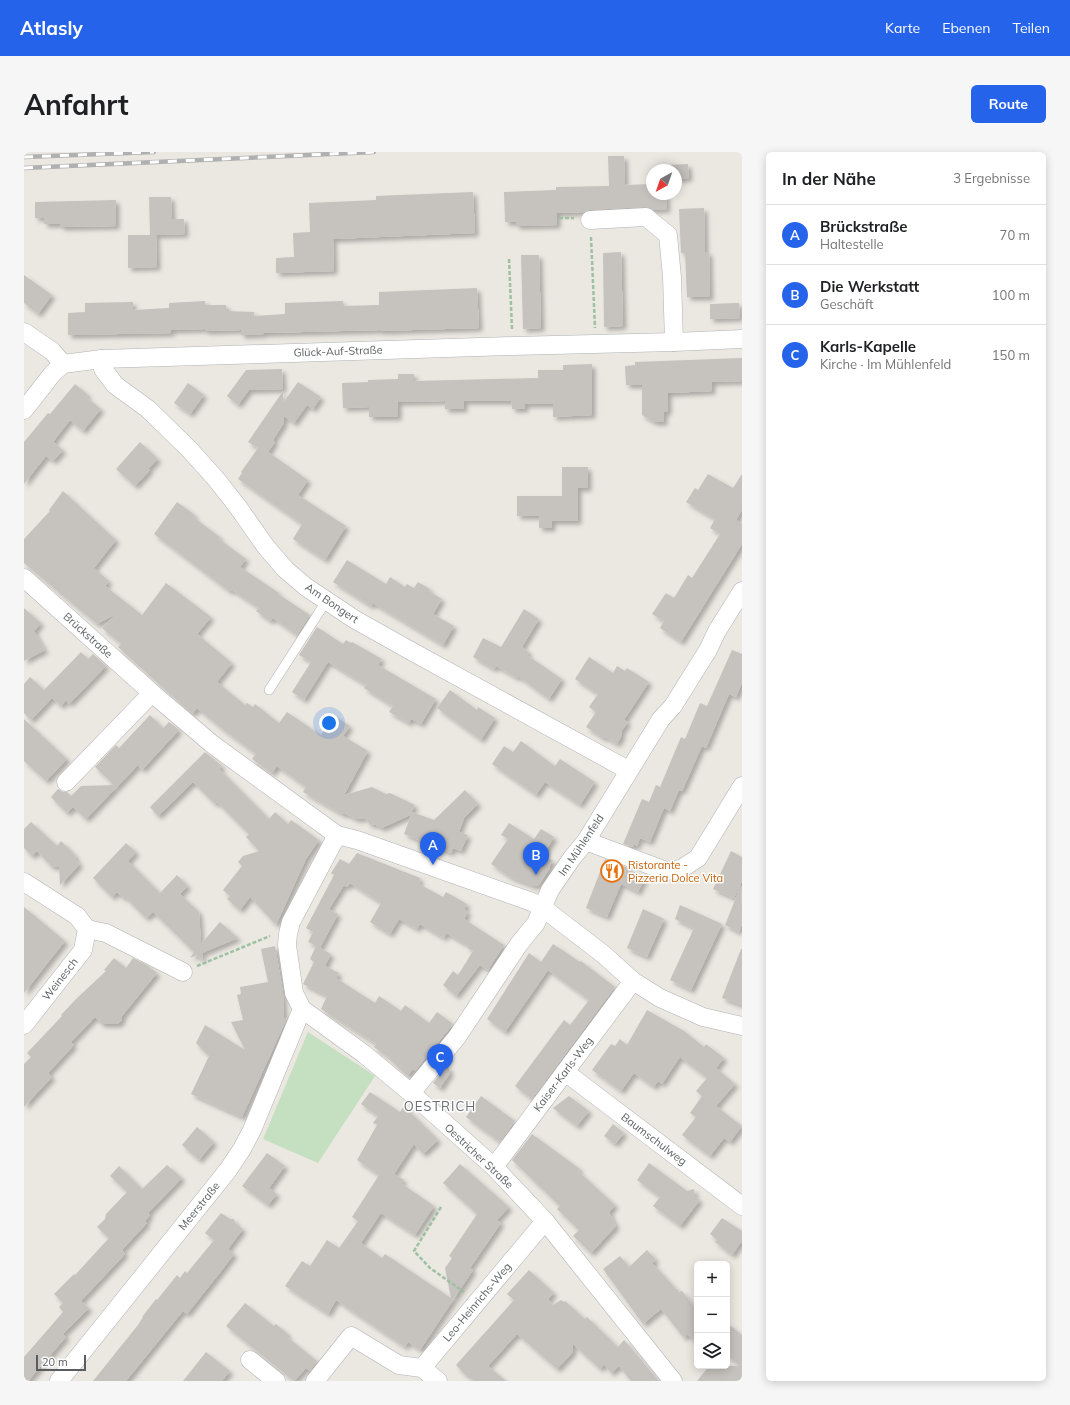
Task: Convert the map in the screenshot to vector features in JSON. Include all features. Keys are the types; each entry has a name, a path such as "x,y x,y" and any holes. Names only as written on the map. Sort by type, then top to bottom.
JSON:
{"street":[{"path":"590,220 646,217 668,235 672,277 674,342"},
{"path":"24,332 52,350 63,364 53,373 24,410"},
{"name":"Glück-Auf-Straße","path":"63,364 102,359 742,339"},
{"name":"Am Bongert","path":"102,359 103,369 115,385 148,409 189,449 216,479 285,569 306,586 354,619 628,770"},
{"name":"Brückstraße","path":"26,585 212,744 337,835 365,843 532,902 543,908 603,954 633,981 660,998 703,1017 742,1026"},
{"name":"Im Mühlenfeld","path":"411,1093 457,1037 519,944 536,923 550,890 572,858 586,841 628,770 661,719 673,706 708,650 717,631 742,591"},
{"path":"66,782 152,693"},
{"path":"586,841 666,871 681,869 698,858 742,786"},
{"path":"302,1010 294,993 287,945 288,934 291,922 337,835"},
{"path":"24,882 77,916 87,928 106,933 183,972"},
{"name":"Weinesch","path":"24,1024 83,950 87,928"},
{"name":"Kaiser-Karls-Weg","path":"494,1167 633,981"},
{"name":"Oestricher Straße","path":"302,1010 364,1054 411,1093 494,1167 544,1221 674,1381"},
{"name":"Meerstraße","path":"59,1381 228,1170 242,1149 252,1130 302,1010"},
{"name":"Baumschulweg","path":"565,1072 742,1206"},
{"name":"Leo-Heinrichs-Weg","path":"422,1368 544,1221"},
{"path":"315,1381 351,1336 400,1365 422,1368 438,1381"},
{"path":"250,1360 276,1381"}],"lane":[{"path":"269,690 327,600"}],"path":[{"path":"590,220 595,344"},
{"path":"509,259 513,346"},
{"path":"183,972 280,932 288,934"},
{"path":"441,1207 414,1251 430,1268 478,1301"}],"green space":[{"path":"308,1032 375,1076 318,1163 263,1139"}],"building":[{"path":"608,156 624,156 625,185 646,184 646,200 666,200 667,209 654,210 645,207 557,213 557,225 516,226 516,222 505,222 504,192 556,190 556,187 609,186"},
{"path":"682,164 688,164 689,178 682,179"},
{"path":"473,192 475,233 333,239 334,271 276,273 276,258 294,257 293,233 310,232 309,203 376,200 376,196"},
{"path":"149,197 171,197 172,219 184,219 185,234 150,235"},
{"path":"116,200 116,226 61,227 60,224 44,224 44,218 35,218 35,202"},
{"path":"704,208 705,252 709,252 710,297 687,297 685,253 681,253 679,209"},
{"path":"128,235 156,235 157,267 128,268"},
{"path":"621,252 623,326 604,327 603,253"},
{"path":"521,255 539,255 541,328 523,329"},
{"path":"24,275 52,295 38,314 24,303"},
{"path":"477,288 479,328 264,333 241,335 241,330 205,331 205,329 171,330 171,333 68,335 68,313 85,312 85,303 133,302 133,310 169,308 169,303 205,301 205,305 226,305 227,311 254,312 254,316 285,314 285,303 343,301 343,306 379,305 379,292"},
{"path":"739,303 740,318 710,319 710,304"},
{"path":"742,358 742,381 712,382 712,391 668,393 668,412 664,412 664,422 654,422 642,415 642,385 626,385 625,366 635,365 635,362"},
{"path":"592,364 592,415 553,417 553,404 525,404 525,409 512,409 511,401 464,401 464,409 445,409 445,401 398,402 398,417 369,417 369,407 343,408 342,383 398,379 398,374 414,374 414,381 538,378 538,370 563,370 563,365"},
{"path":"282,369 283,389 249,390 238,405 227,396 246,370"},
{"path":"298,382 321,397 313,409 307,405 294,423 284,416 284,423 273,440 275,442 268,452 308,480 298,495 346,526 325,560 293,539 302,524 238,479 242,473 241,472 258,448 248,442 283,391 283,403"},
{"path":"188,383 204,395 190,414 174,403"},
{"path":"75,384 88,395 86,397 101,409 83,431 70,420 53,442 63,450 53,461 46,456 24,484 24,442"},
{"path":"140,442 158,459 135,486 116,469"},
{"path":"562,467 588,467 588,488 578,488 578,521 552,521 552,528 539,528 539,516 517,516 517,496 562,496"},
{"path":"708,474 733,488 742,474 742,510 736,520 742,524 742,544 681,642 660,628 664,621 652,614 666,593 674,598 688,575 692,578 720,534 710,528 715,519 686,502 695,488 698,490"},
{"path":"63,491 116,540 94,568 109,581 105,586 142,615 166,583 211,617 197,634 232,663 217,682 245,705 247,703 253,707 255,704 279,723 287,712 321,735 333,715 350,726 343,736 368,751 344,795 372,787 386,794 390,793 415,805 410,815 382,828 374,824 370,825 365,818 356,819 346,814 342,814 303,792 306,787 277,766 272,773 252,759 256,754 197,708 192,714 118,647 121,644 102,628 116,614 97,624 24,563 24,539 50,511 49,510"},
{"path":"177,502 195,515 193,517 220,537 219,539 246,559 240,567 310,615 297,635 273,618 270,621 256,611 259,608 232,590 229,591 154,534"},
{"path":"347,560 386,584 390,577 405,587 407,584 414,588 418,582 430,589 429,591 442,599 433,614 454,626 443,645 373,603 371,606 333,582"},
{"path":"24,608 41,623 34,631 45,650 24,661"},
{"path":"524,609 539,619 522,647 529,652 527,655 562,679 549,699 518,676 517,678 496,666 494,669 473,657 483,638 501,647"},
{"path":"317,627 343,644 346,640 351,643 352,642 382,659 378,665 436,699 421,724 411,719 409,723 389,712 393,706 364,688 366,685 328,662 304,700 292,692 311,662 299,655"},
{"path":"732,650 742,654 742,683 736,697 729,694 706,748 702,746 682,791 679,790 670,811 664,808 650,842 640,838 637,846 634,844 633,847 623,844 642,799 649,802 656,785 660,787 681,737 685,739 700,703 707,706"},
{"path":"81,652 88,659 93,654 106,666 69,704 66,700 61,706 52,698 31,720 24,713 24,684 30,677 44,690"},
{"path":"589,657 613,673 617,666 625,671 627,668 649,682 624,720 628,722 621,732 622,735 617,744 605,737 603,738 586,727 596,712 589,707 598,694 575,679"},
{"path":"450,690 477,710 478,707 495,718 481,740 437,708"},
{"path":"150,715 163,728 169,722 179,730 142,770 138,765 86,819 73,807 67,813 51,797 58,789 63,792 67,792 71,796 81,786 114,785 95,767 116,745 119,748"},
{"path":"24,719 67,759 46,781 24,761"},
{"path":"521,741 555,766 560,759 595,782 580,805 545,782 536,795 492,764 504,746 513,752"},
{"path":"205,752 222,766 219,769 269,819 275,812 288,824 291,820 319,840 306,859 276,925 250,897 240,910 227,899 230,896 223,890 242,866 238,862 243,856 259,851 246,837 249,834 217,802 215,804 193,782 158,816 150,807"},
{"path":"465,790 478,804 464,818 459,832 468,835 461,851 453,848 451,853 404,834 412,812 434,820"},
{"path":"31,822 57,846 61,841 75,855 76,860 80,864 60,885 59,866 52,867 37,851 32,856 24,848 24,829"},
{"path":"509,823 534,839 541,829 554,837 543,855 553,861 539,885 534,886 510,877 491,864 508,839 501,835"},
{"path":"126,843 136,852 128,861 160,893 177,875 188,886 180,894 199,912 201,944 220,922 238,938 202,953 203,961 197,955 190,958 194,952 153,912 146,918 124,896 123,898 117,892 112,897 93,878"},
{"path":"731,851 742,857 742,881 734,898 713,889"},
{"path":"357,853 420,878 419,884 443,897 446,892 467,904 464,909 468,912 464,919 504,945 488,970 480,965 456,996 443,985 453,971 458,975 473,951 467,948 469,946 446,933 444,938 420,924 417,929 399,919 390,934 370,922 381,903 350,883 347,887 344,885 329,909 338,914 320,948 331,954 325,966 339,973 336,978 375,1003 379,996 401,1011 405,1005 429,1023 437,1012 453,1024 415,1071 413,1069 407,1076 388,1057 374,1047 376,1044 321,1009 327,996 303,984 314,962 310,959 316,946 319,947 308,942 313,932 306,928 334,875 331,873 340,859 349,864"},
{"path":"605,859 628,868 627,869 645,877 638,892 621,884 607,917 586,908"},
{"path":"741,885 742,924 739,932 725,925"},
{"path":"680,905 722,924 691,990 670,980 694,928 675,919"},
{"path":"24,907 65,941 24,993"},
{"path":"643,909 664,919 647,957 627,948"},
{"path":"553,944 580,962 581,961 615,987 532,1099 515,1086 564,1020 570,1025 589,1000 548,970 505,1032 487,1019 529,953 541,962"},
{"path":"275,946 283,993 284,1018 287,1018 242,1117 191,1094 209,1056 196,1043 205,1025 245,1050 231,1022 243,1020 237,995 241,994 240,987 268,982 261,949"},
{"path":"742,949 742,1005 722,998"},
{"path":"114,958 126,968 133,958 147,965 157,973 122,1016 122,1020 118,1024 102,1024 95,1017 71,1042 74,1045 48,1073 52,1077 24,1107 24,1064 31,1057 27,1053 76,999 106,971 104,970"},
{"path":"647,1010 684,1031 704,1047 706,1044 724,1058 716,1068 735,1084 716,1106 742,1126 730,1142 724,1138 710,1156 682,1135 696,1117 690,1113 702,1096 696,1091 707,1078 680,1057 662,1084 658,1081 654,1087 634,1073 621,1091 592,1070 611,1044 615,1046 620,1039 627,1045"},
{"path":"446,1066 449,1068 450,1073 440,1088 433,1083"},
{"path":"370,1092 400,1112 404,1106 438,1140 423,1154 414,1144 394,1174 404,1180 401,1183 434,1206 415,1235 381,1213 361,1243 382,1258 385,1254 451,1298 445,1268 452,1258 449,1256 477,1214 443,1183 460,1164 509,1207 497,1220 501,1223 470,1268 473,1270 420,1350 408,1342 405,1347 336,1300 328,1314 285,1286 302,1261 310,1266 327,1240 339,1248 358,1221 352,1217 379,1175 357,1160 377,1125 373,1123 378,1116 361,1104"},
{"path":"481,1096 515,1121 500,1142 466,1117"},
{"path":"569,1096 589,1111 577,1126 553,1108"},
{"path":"613,1124 624,1133 615,1144 604,1136"},
{"path":"197,1127 214,1142 199,1160 182,1145"},
{"path":"532,1134 580,1169 578,1171 615,1205 609,1212 616,1226 591,1253 573,1236 579,1230 557,1209 560,1206 512,1160"},
{"path":"267,1153 285,1166 269,1188 277,1194 268,1205 242,1186"},
{"path":"649,1163 687,1191 694,1189 695,1197 700,1200 680,1226 653,1206 660,1197 637,1180"},
{"path":"167,1165 182,1178 148,1213 150,1215 145,1221 147,1223 122,1250 125,1254 81,1301 89,1308 63,1334 66,1337 28,1381 24,1381 24,1357 63,1312 59,1307 63,1303 54,1294 74,1274 75,1275 109,1238 97,1227 105,1219 106,1214 127,1192 110,1176 119,1166 142,1189"},
{"path":"221,1213 230,1219 234,1219 235,1223 243,1229 228,1249 234,1254 222,1270 187,1314 183,1311 126,1381 93,1381 138,1325 142,1317 156,1299 157,1300 177,1275 180,1278 185,1271 187,1273 214,1240 205,1233"},
{"path":"722,1218 742,1231 742,1241 732,1255 715,1242 717,1240 710,1234"},
{"path":"647,1250 656,1260 652,1263 679,1292 682,1291 694,1307 694,1340 687,1334 684,1338 661,1309 643,1324 603,1269 620,1256 629,1267"},
{"path":"529,1270 554,1293 548,1299 553,1305 561,1300 564,1302 565,1301 585,1319 587,1317 618,1347 624,1340 659,1381 631,1381 619,1366 611,1373 604,1364 600,1369 573,1344 573,1352 557,1369 517,1334 488,1366 506,1381 474,1381 468,1375 467,1376 456,1365 514,1300 507,1294"},
{"path":"245,1303 274,1326 276,1324 288,1334 286,1336 317,1361 310,1371 306,1368 294,1381 226,1326"},
{"path":"730,1325 742,1335 742,1381 697,1381 707,1369 730,1369 730,1366 740,1366 730,1358"},
{"path":"206,1352 230,1371 222,1381 183,1381"}],"railway":[{"path":"24,157 154,152"},
{"path":"24,168 374,152"}],"place":[{"name":"Brückstraße","path":"433,865"},
{"name":"Ristorante - Pizzeria Dolce Vita","path":"612,871"},
{"name":"Die Werkstatt","path":"536,875"},
{"name":"Karls-Kapelle","path":"440,1077"}],"district":[{"name":"OESTRICH","path":"440,1106"}]}
